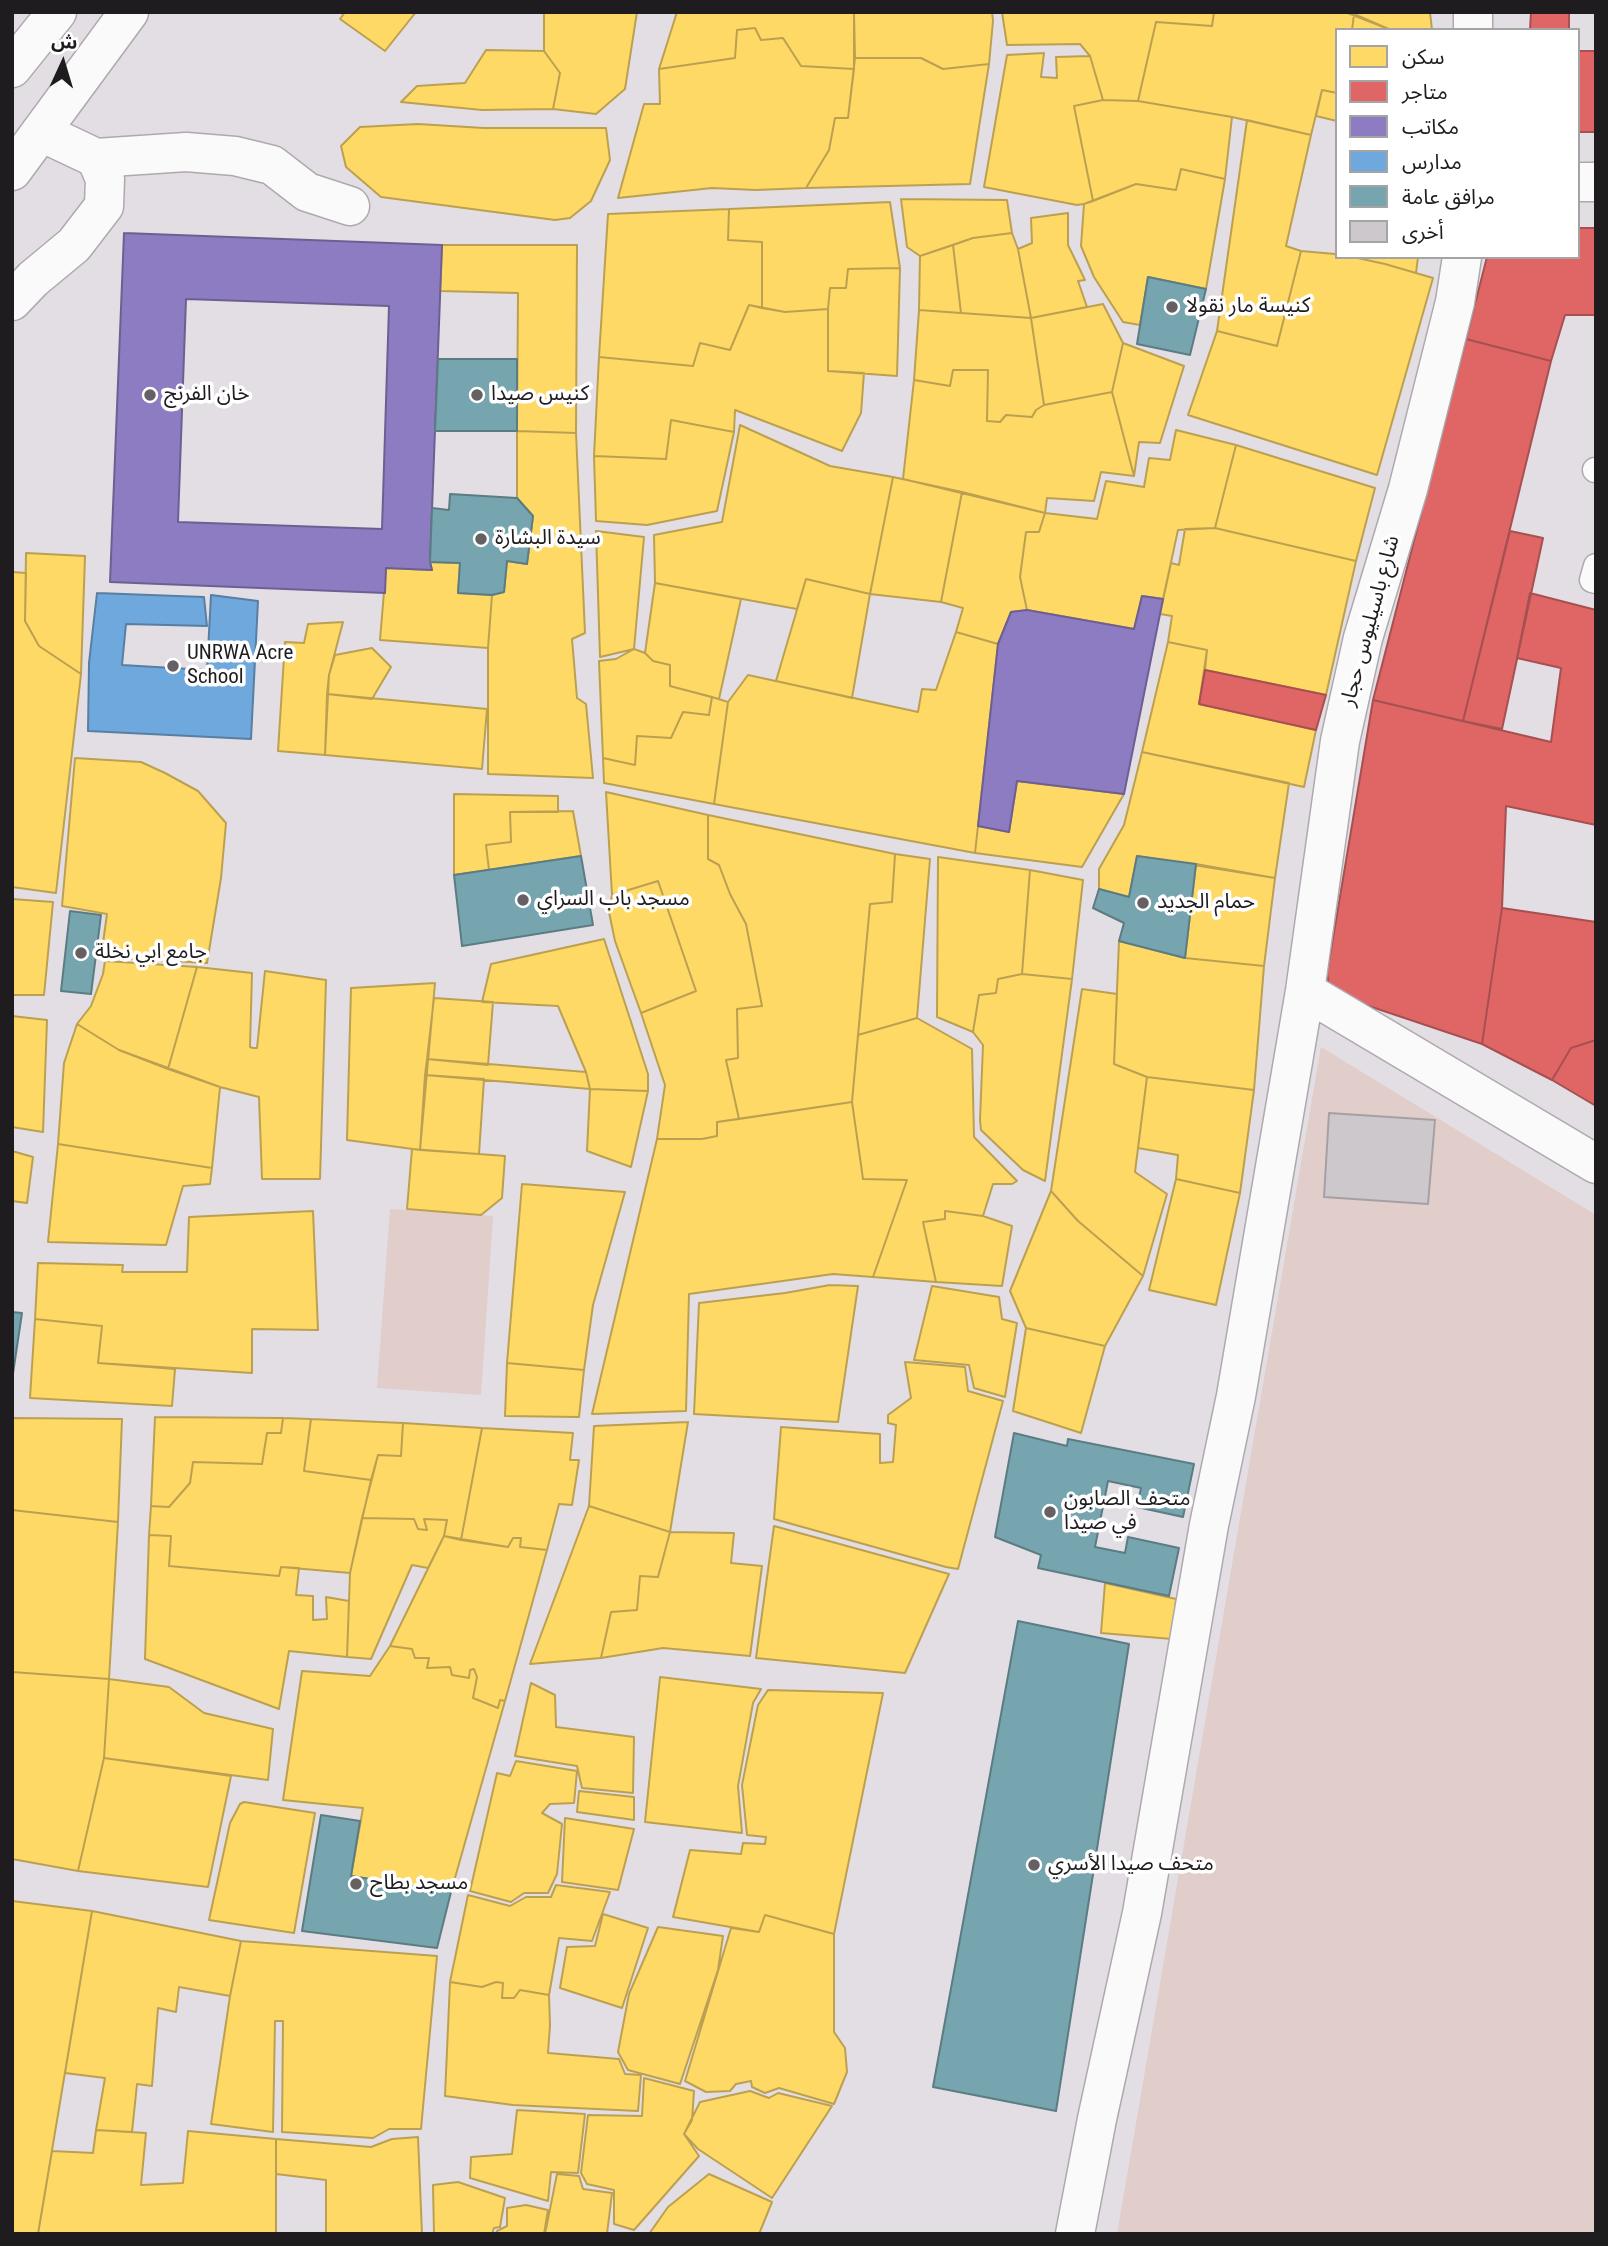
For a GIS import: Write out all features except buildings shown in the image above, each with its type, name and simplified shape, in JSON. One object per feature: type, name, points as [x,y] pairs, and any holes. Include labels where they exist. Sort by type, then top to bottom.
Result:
[{"type":"main road","points":[[12,68],[57,12]]},
{"type":"main road","points":[[12,171],[129,12]]},
{"type":"main road","points":[[41,132],[96,158],[186,152],[235,156],[272,165],[307,191],[350,206]]},
{"type":"main road","points":[[12,300],[74,245],[104,206],[105,179],[96,158]]},
{"type":"main road","name":"شارع باسيليوس حجار","points":[[1075,2234],[1146,1889],[1209,1525],[1243,1356],[1305,990],[1340,741],[1363,638],[1408,489],[1455,302],[1462,259]]},
{"type":"main road","points":[[1305,990],[1596,1164]]},
{"type":"lane","points":[[1596,566],[1592,580],[1596,581]]},
{"type":"shaded area","points":[[1321,1047],[1596,1215],[1596,2234],[1117,2234]]},
{"type":"shaded area","points":[[390,1209],[493,1216],[481,1395],[377,1388]]},
{"type":"place","name":"كنيسة مار نقولا","points":[[1172,307]]},
{"type":"place","name":"خان الفرنج","points":[[150,395]]},
{"type":"place","name":"كنيس صيدا","points":[[477,395]]},
{"type":"place","name":"سيدة البشارة","points":[[481,539]]},
{"type":"place","name":"UNRWA Acre School","points":[[173,666]]},
{"type":"place","name":"مسجد باب السراي","points":[[523,900]]},
{"type":"place","name":"حمام الجديد","points":[[1143,903]]},
{"type":"place","name":"جامع ابي نخلة","points":[[81,953]]},
{"type":"place","name":"متحف الصابون في صيدا","points":[[1050,1512]]},
{"type":"place","name":"متحف صيدا الأسري","points":[[1034,1865]]},
{"type":"place","name":"مسجد بطاح","points":[[356,1884]]}]
